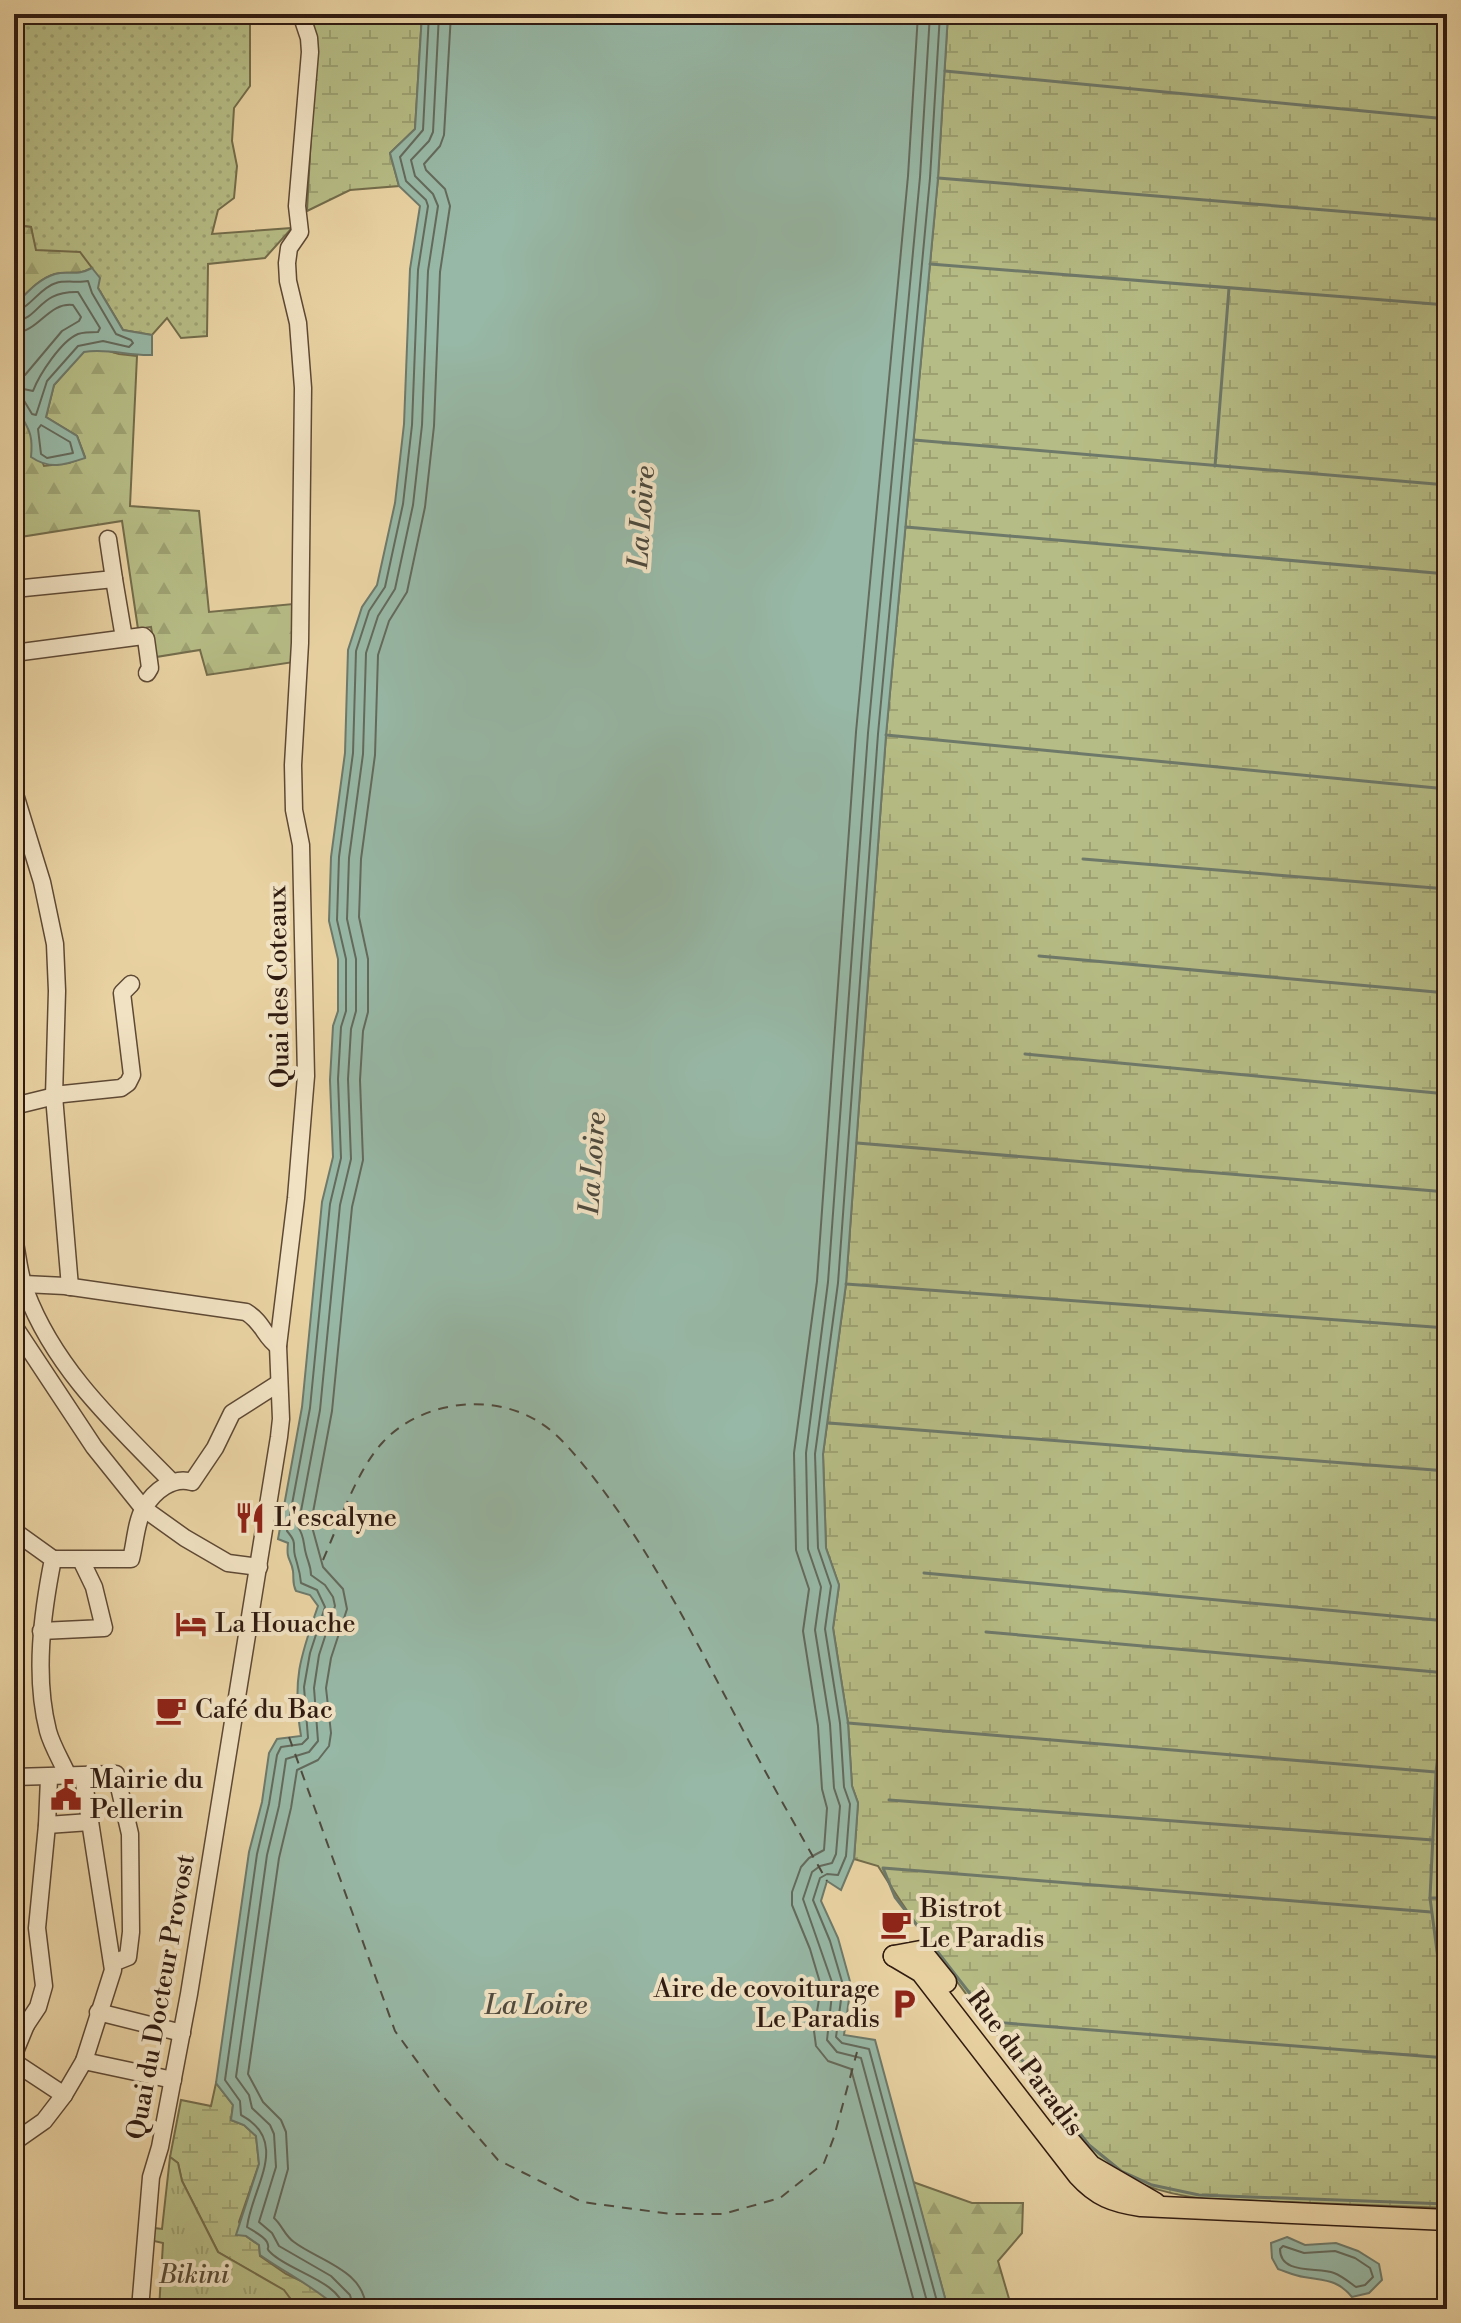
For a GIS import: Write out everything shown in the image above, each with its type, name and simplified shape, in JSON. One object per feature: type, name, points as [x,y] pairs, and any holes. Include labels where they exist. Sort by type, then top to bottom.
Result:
[{"type":"main road","name":"Rue du Paradis","points":[[1157,2204],[1103,2175],[1085,2160],[923,1952],[916,1950],[894,1956],[915,1967],[930,1982],[1088,2187],[1112,2201],[1141,2206],[1157,2204],[1212,2210],[1447,2220]]},
{"type":"street","name":"Quai des Coteaux","points":[[246,1648],[281,1419],[278,1346],[296,1198],[306,1076],[301,845],[294,810],[300,643],[303,388],[298,323],[287,263],[289,248],[300,232],[297,206],[310,52],[301,14]]},
{"type":"street","points":[[108,539],[124,638]]},
{"type":"street","points":[[14,589],[114,579]]},
{"type":"street","points":[[14,653],[143,636],[150,668],[147,673]]},
{"type":"street","points":[[14,791],[42,882],[55,944],[54,1096],[70,1287]]},
{"type":"street","points":[[14,1106],[54,1096],[121,1088],[128,1083],[132,1075],[122,993],[131,984]]},
{"type":"street","points":[[14,1238],[19,1281],[65,1368],[102,1411],[177,1480],[192,1482],[232,1413],[279,1383]]},
{"type":"street","points":[[19,1281],[246,1312],[257,1318],[271,1342],[278,1346]]},
{"type":"street","points":[[14,1326],[94,1447],[143,1508],[204,1551],[228,1563],[259,1567]]},
{"type":"street","points":[[14,1531],[53,1559],[131,1559],[143,1508],[177,1480]]},
{"type":"street","points":[[14,2142],[44,2121],[84,2061],[113,1963],[90,1822],[76,1776],[48,1732],[41,1631],[53,1559]]},
{"type":"street","points":[[41,1631],[104,1628],[94,1587],[81,1560]]},
{"type":"street","name":"Quai du Docteur Provost","points":[[140,2309],[151,2177],[160,2147],[182,2033],[246,1648]]},
{"type":"street","points":[[14,1777],[116,1774],[130,1834],[131,1932],[128,1957],[113,1963]]},
{"type":"street","points":[[14,2054],[20,2021],[38,2007],[44,1986],[37,1928],[49,1778]]},
{"type":"street","points":[[47,1825],[90,1822]]},
{"type":"street","points":[[98,2012],[182,2033]]},
{"type":"street","points":[[84,2061],[173,2080]]},
{"type":"street","points":[[14,2062],[64,2095]]},
{"type":"green space","points":[[14,14],[250,14],[250,86],[234,108],[232,141],[237,166],[234,198],[218,210],[212,234],[292,228],[265,258],[208,264],[207,336],[181,338],[167,318],[152,335],[123,330],[98,288],[35,250],[31,227],[14,225]]},
{"type":"green space","points":[[308,14],[422,14],[415,129],[390,153],[399,186],[350,190],[307,211],[315,58]]},
{"type":"green space","points":[[948,14],[1447,14],[1447,2208],[1206,2199],[1159,2190],[1115,2171],[1089,2152],[1006,2047],[927,1940],[878,1866],[854,1859],[858,1803],[852,1786],[848,1723],[833,1628],[839,1585],[826,1548],[823,1454],[846,1284],[886,735],[938,178]]},
{"type":"green space","points":[[14,225],[31,227],[36,250],[80,252],[92,268],[49,276],[14,306]]},
{"type":"green space","points":[[102,349],[137,356],[130,506],[199,511],[209,612],[293,604],[294,662],[207,675],[200,650],[156,657],[151,627],[138,629],[122,521],[14,538],[14,373],[16,403],[44,466],[69,463],[85,457],[77,436],[46,417],[54,385],[84,351]]},
{"type":"green space","points":[[216,2083],[233,2105],[231,2120],[244,2125],[256,2136],[259,2164],[239,2222],[246,2236],[259,2245],[260,2256],[286,2274],[318,2289],[339,2309],[298,2309],[283,2290],[218,2252],[182,2181],[178,2163],[170,2157],[181,2100],[211,2106]]},
{"type":"green space","name":"Bikini","points":[[170,2157],[178,2163],[182,2181],[218,2252],[284,2290],[298,2309],[159,2309],[163,2243],[154,2241],[154,2228],[162,2229]]},
{"type":"green space","points":[[913,2182],[972,2203],[1023,2203],[1022,2233],[998,2261],[1012,2309],[948,2309]]},
{"type":"water","name":"La Loire","points":[[422,14],[948,14],[938,178],[886,735],[846,1284],[823,1454],[826,1548],[839,1585],[833,1628],[848,1723],[852,1786],[858,1803],[854,1859],[841,1890],[827,1881],[821,1901],[838,1938],[851,1985],[844,2035],[875,2040],[948,2309],[339,2309],[260,2255],[259,2245],[246,2236],[236,2235],[259,2164],[256,2136],[244,2125],[231,2120],[233,2105],[216,2083],[249,1852],[262,1802],[269,1753],[277,1739],[301,1736],[297,1700],[299,1670],[318,1606],[310,1595],[296,1591],[288,1543],[278,1539],[302,1407],[322,1202],[333,1157],[330,1080],[333,1026],[338,1011],[338,959],[329,921],[331,857],[345,753],[348,650],[362,607],[377,585],[395,503],[404,424],[410,269],[420,206],[399,186],[390,153],[415,129]]},
{"type":"water","points":[[92,268],[100,278],[98,288],[123,330],[152,335],[152,355],[84,352],[54,385],[46,417],[77,436],[85,458],[64,464],[44,464],[31,457],[30,433],[14,394],[14,306],[49,276]]},
{"type":"water","points":[[1287,2237],[1305,2245],[1336,2243],[1358,2251],[1379,2264],[1382,2280],[1369,2293],[1352,2297],[1336,2284],[1278,2269],[1272,2258],[1271,2243]]},
{"type":"waterway","points":[[1352,14],[1447,22]]},
{"type":"waterway","points":[[945,71],[1447,119]]},
{"type":"waterway","points":[[938,178],[1447,220]]},
{"type":"waterway","points":[[930,264],[1447,305]]},
{"type":"waterway","points":[[1215,466],[1229,288]]},
{"type":"waterway","points":[[914,440],[1447,485]]},
{"type":"waterway","points":[[906,527],[1447,574]]},
{"type":"waterway","points":[[886,735],[1447,789]]},
{"type":"waterway","points":[[1083,859],[1447,889]]},
{"type":"waterway","points":[[1039,956],[1447,993]]},
{"type":"waterway","points":[[1025,1054],[1447,1094]]},
{"type":"waterway","points":[[857,1143],[1447,1192]]},
{"type":"waterway","points":[[846,1284],[1447,1328]]},
{"type":"waterway","points":[[829,1423],[1447,1471]]},
{"type":"waterway","points":[[924,1573],[1447,1621]]},
{"type":"waterway","points":[[986,1632],[1447,1673]]},
{"type":"waterway","points":[[1447,1677],[1436,1772],[1430,1898],[1447,2027]]},
{"type":"waterway","points":[[848,1723],[1436,1772]]},
{"type":"waterway","points":[[889,1800],[1433,1840]]},
{"type":"waterway","points":[[1431,1912],[883,1868],[895,1897],[992,2022],[1089,2145],[1121,2171],[1152,2185],[1199,2195],[1447,2204]]},
{"type":"waterway","points":[[1430,1898],[1447,1898]]},
{"type":"waterway","points":[[992,2022],[1447,2058]]},
{"type":"ferry route","points":[[323,1560],[364,1468],[383,1442],[399,1428],[437,1410],[479,1404],[500,1407],[539,1422],[560,1439],[590,1473],[651,1561],[827,1881]]},
{"type":"ferry route","points":[[289,1737],[395,2031],[440,2093],[498,2160],[582,2202],[671,2214],[723,2214],[780,2198],[824,2163],[857,2052]]},
{"type":"place","name":"L'escalyne","points":[[250,1518]]},
{"type":"place","name":"La Houache","points":[[191,1624]]},
{"type":"place","name":"Café du Bac","points":[[171,1710]]},
{"type":"place","name":"Mairie du Pellerin","points":[[66,1795]]},
{"type":"place","name":"Bistrot Le Paradis","points":[[896,1924]]},
{"type":"place","name":"Aire de covoiturage Le Paradis","points":[[904,2004]]}]
